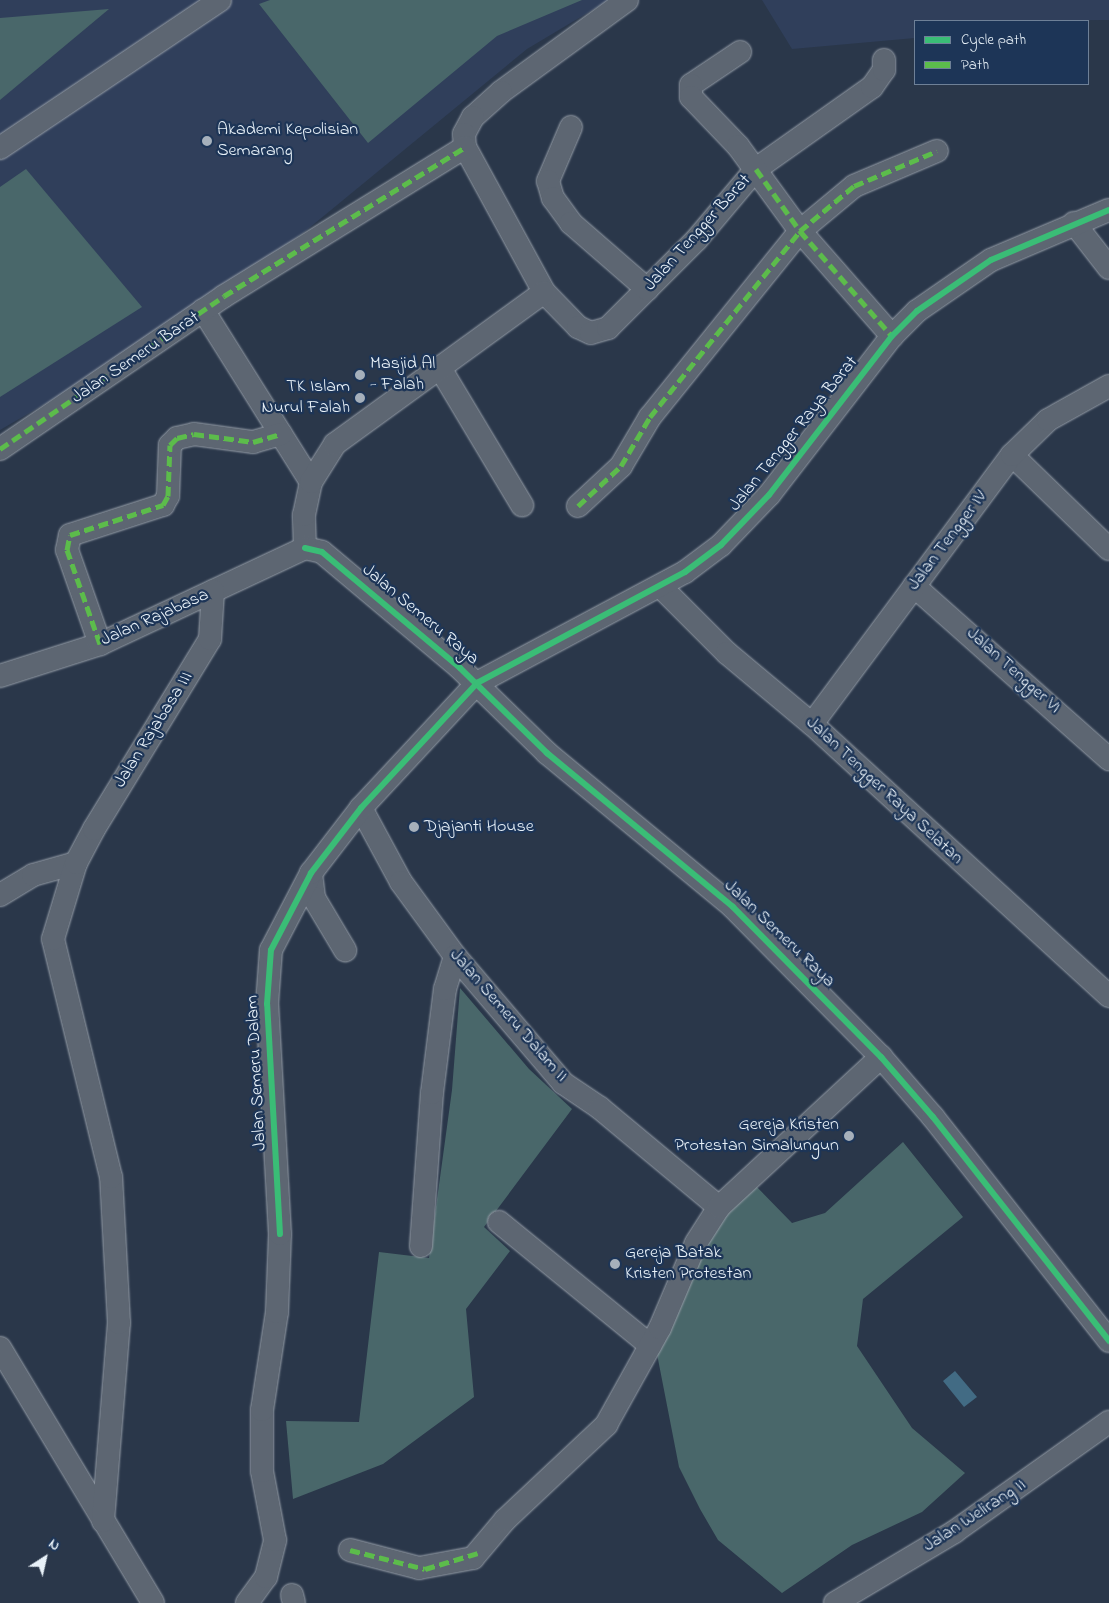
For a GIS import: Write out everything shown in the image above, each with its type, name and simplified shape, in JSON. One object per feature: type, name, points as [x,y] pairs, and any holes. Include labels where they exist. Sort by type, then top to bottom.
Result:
[{"type":"street","points":[[0,148],[220,0]]},
{"type":"street","points":[[203,310],[310,240],[464,147],[464,134],[473,117],[627,0]]},
{"type":"street","points":[[740,52],[689,90],[756,169],[872,87],[884,70],[884,60]]},
{"type":"street","points":[[570,127],[548,181],[553,198],[571,223],[647,289]]},
{"type":"street","name":"Jalan Tengger Barat","points":[[464,147],[544,292],[578,327],[591,333],[608,328],[697,239],[756,169],[800,231],[892,336]]},
{"type":"street","points":[[578,506],[621,466],[650,417],[800,231],[862,182],[938,151]]},
{"type":"street","name":"Jalan Tengger Raya Barat","points":[[477,683],[660,586],[721,545],[769,495],[892,336],[937,295],[991,260],[1074,223],[1109,210]]},
{"type":"street","points":[[1074,223],[1109,268]]},
{"type":"street","points":[[305,548],[304,515],[311,482],[335,444],[544,292]]},
{"type":"street","name":"Jalan Semeru Barat","points":[[0,448],[203,310],[311,482]]},
{"type":"street","points":[[440,368],[522,505]]},
{"type":"street","name":"Jalan Tengger IV","points":[[812,724],[1012,455],[1048,420],[1109,386]]},
{"type":"street","points":[[100,644],[67,550],[70,535],[163,505],[168,496],[170,445],[178,438],[194,434],[253,442],[281,434]]},
{"type":"street","points":[[1012,455],[1109,549]]},
{"type":"street","name":"Jalan Rajabasa","points":[[0,676],[100,644],[305,548]]},
{"type":"street","name":"Jalan Semeru Raya","points":[[305,548],[322,552],[477,683],[547,753],[733,907],[881,1057],[1109,1341]]},
{"type":"street","name":"Jalan Tengger Raya Selatan","points":[[660,586],[727,653],[812,724],[1109,996]]},
{"type":"street","name":"Jalan Tengger VI","points":[[914,586],[1109,759]]},
{"type":"street","name":"Jalan Rajabasa III","points":[[103,1522],[119,1323],[111,1177],[53,939],[76,863],[210,639],[213,591]]},
{"type":"street","name":"Jalan Semeru Dalam","points":[[247,1603],[266,1577],[275,1540],[262,1471],[262,1410],[277,1312],[280,1234],[267,1004],[271,950],[311,873],[361,808],[477,683]]},
{"type":"street","name":"Jalan Semeru Dalam II","points":[[361,808],[401,882],[455,956],[563,1083],[600,1108],[718,1207]]},
{"type":"street","points":[[0,894],[33,875],[76,863]]},
{"type":"street","points":[[311,873],[314,898],[344,950]]},
{"type":"street","points":[[420,1246],[432,1093],[445,989],[455,956]]},
{"type":"street","points":[[350,1550],[425,1568],[478,1553],[505,1520],[606,1425],[650,1345],[696,1242],[718,1207],[881,1057]]},
{"type":"street","points":[[499,1222],[650,1345]]},
{"type":"street","points":[[0,1348],[153,1603]]},
{"type":"street","name":"Jalan Welirang II","points":[[834,1603],[954,1532],[1109,1422]]},
{"type":"shaded area","name":"Akademi Kepolisian Semarang","points":[[0,0],[609,0],[527,49],[303,233],[100,372],[0,430]]},
{"type":"shaded area","points":[[762,0],[1109,0],[1109,20],[914,20],[914,38],[792,49]]},
{"type":"shaded area","points":[[955,1371],[977,1397],[964,1407],[943,1381]]},
{"type":"green space","points":[[270,0],[582,0],[497,36],[368,143],[259,4]]},
{"type":"green space","points":[[109,9],[0,100],[0,18]]},
{"type":"green space","points":[[26,169],[142,307],[0,397],[0,187]]},
{"type":"green space","points":[[460,988],[529,1069],[572,1109],[484,1227],[510,1251],[466,1309],[474,1397],[383,1464],[293,1499],[286,1421],[359,1422],[379,1252],[429,1258],[452,1090]]},
{"type":"green space","points":[[903,1142],[963,1217],[863,1299],[857,1346],[912,1428],[965,1473],[922,1512],[852,1545],[782,1593],[718,1540],[700,1509],[679,1467],[657,1354],[688,1272],[749,1179],[792,1223],[825,1213]]},
{"type":"marked path","points":[[0,449],[224,296],[465,147]]},
{"type":"marked path","points":[[578,506],[621,466],[650,417],[800,231],[854,186],[937,151]]},
{"type":"marked path","points":[[756,169],[800,231],[892,336]]},
{"type":"marked path","points":[[100,644],[67,550],[70,535],[163,505],[168,496],[170,445],[177,438],[194,434],[253,442],[281,434]]},
{"type":"marked path","points":[[350,1550],[425,1569],[478,1553]]},
{"type":"cycle path","points":[[280,1234],[267,1004],[271,950],[311,873],[361,808],[477,683],[685,572],[721,545],[769,495],[892,336],[917,311],[991,260],[1109,210]]},
{"type":"cycle path","points":[[305,548],[322,552],[460,668],[547,753],[733,907],[881,1057],[933,1117],[1109,1341]]},
{"type":"place","name":"Akademi Kepolisian Semarang","points":[[207,141]]},
{"type":"place","name":"Masjid Al - Falah","points":[[360,375]]},
{"type":"place","name":"TK Islam Nurul Falah","points":[[360,398]]},
{"type":"place","name":"Djajanti House","points":[[414,827]]},
{"type":"place","name":"Gereja Kristen Protestan Simalungun","points":[[849,1136]]},
{"type":"place","name":"Gereja Batak Kristen Protestan","points":[[615,1264]]}]
